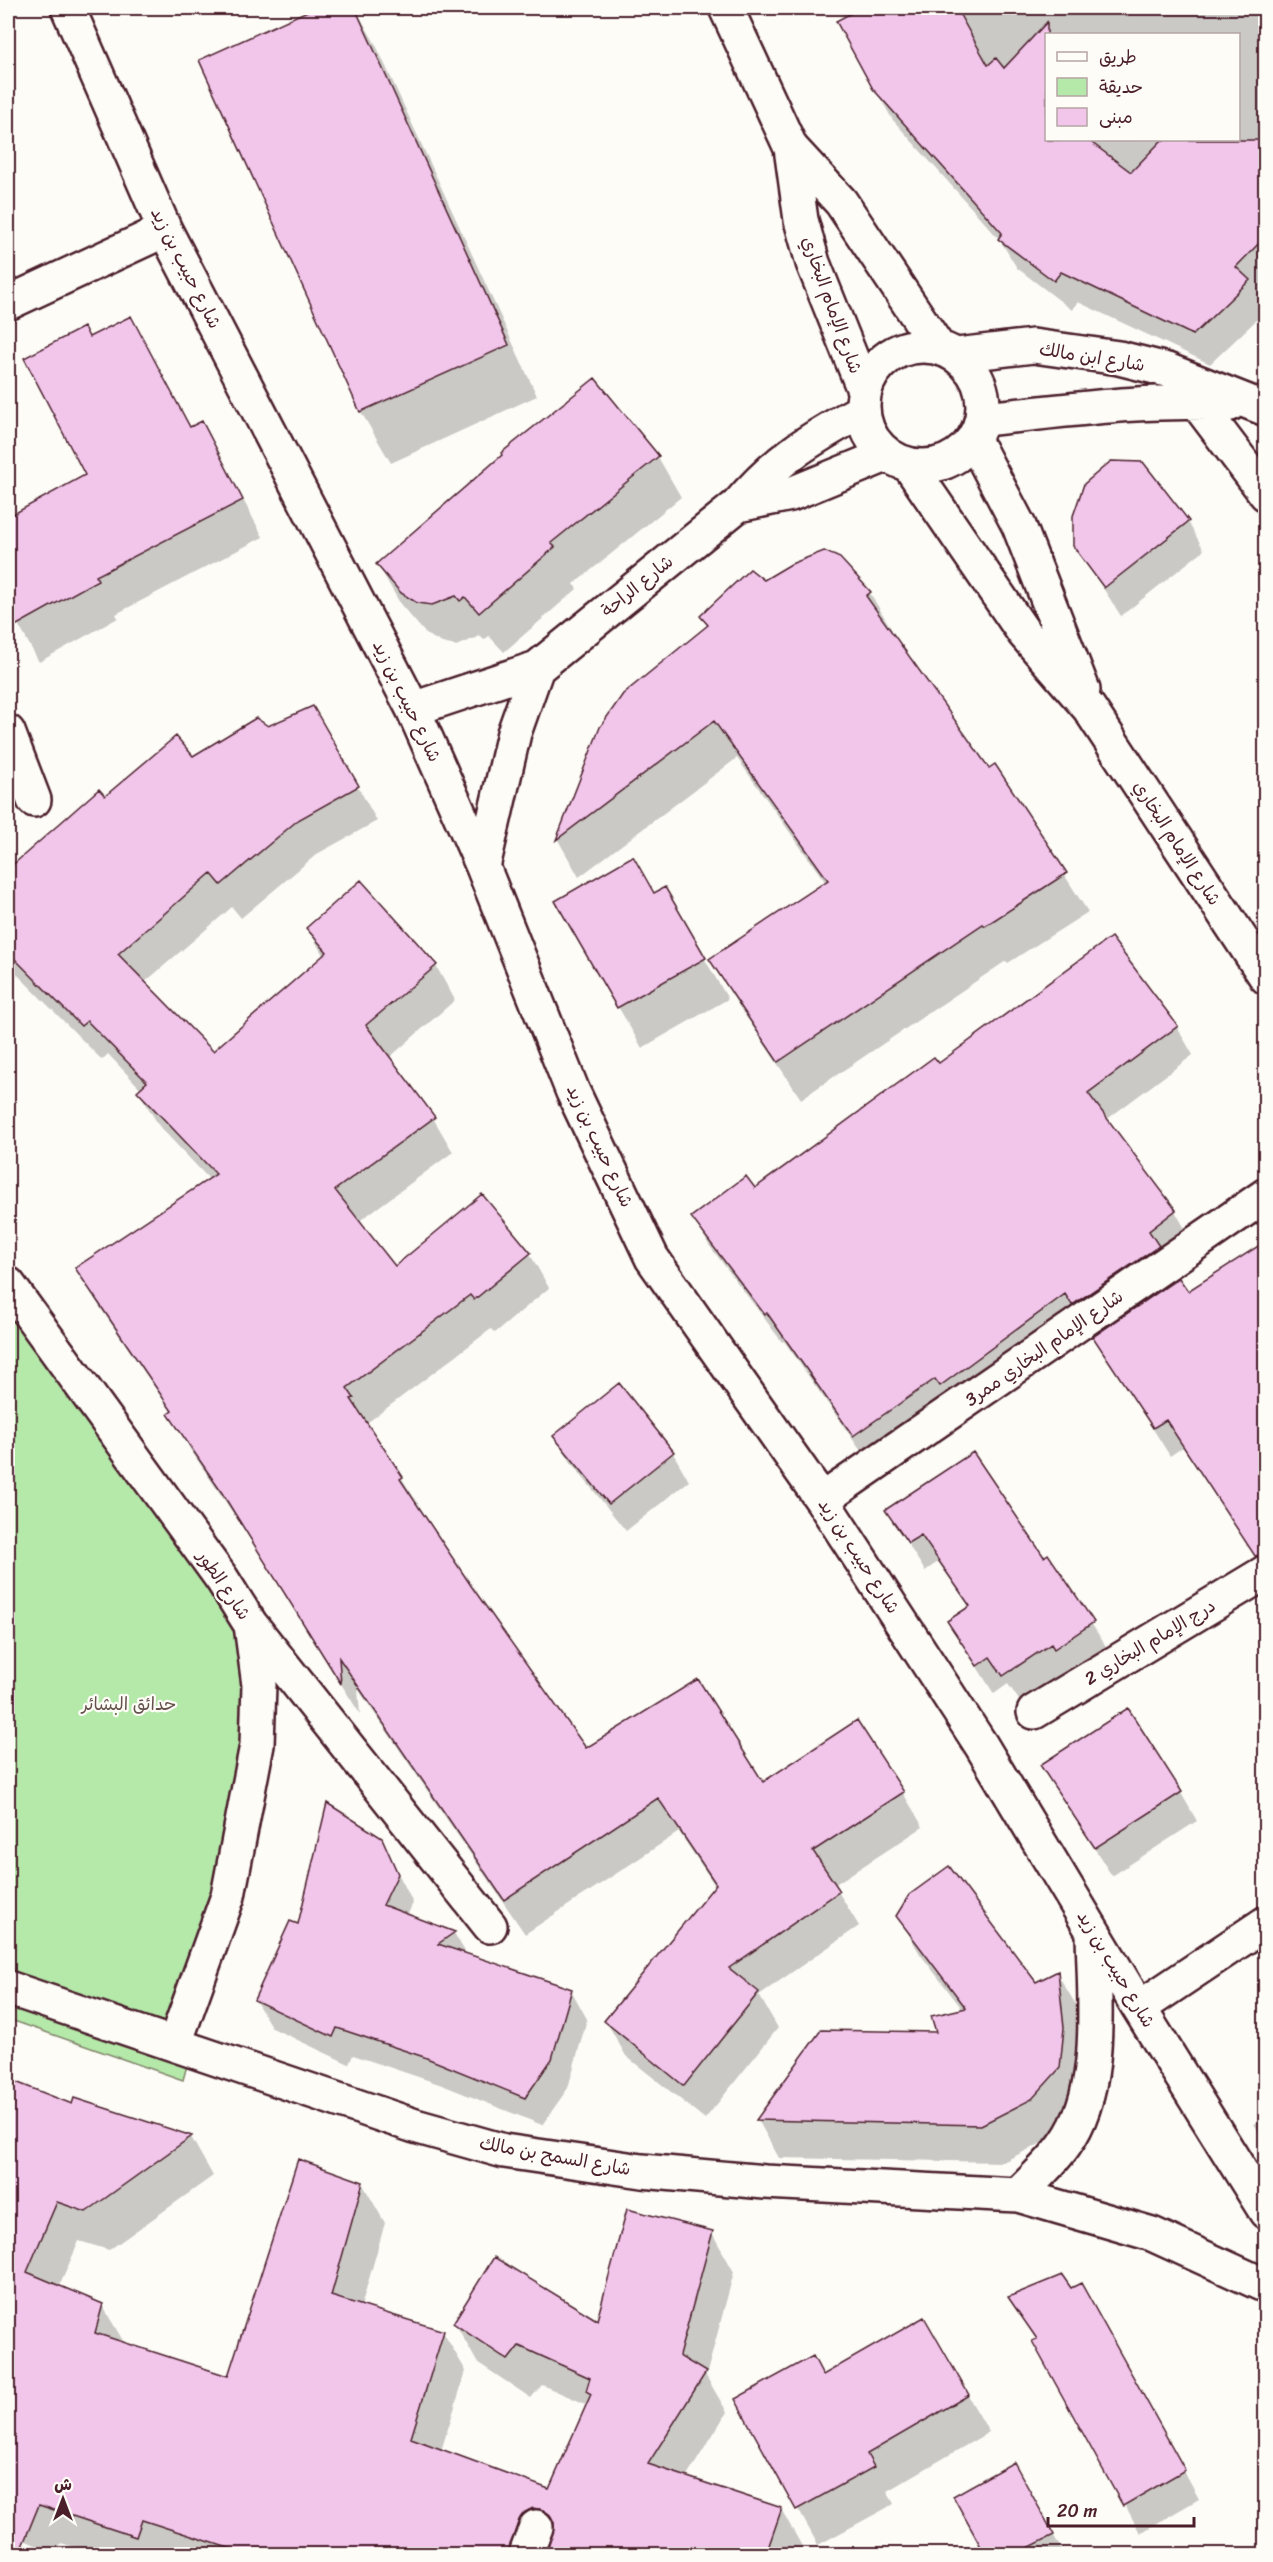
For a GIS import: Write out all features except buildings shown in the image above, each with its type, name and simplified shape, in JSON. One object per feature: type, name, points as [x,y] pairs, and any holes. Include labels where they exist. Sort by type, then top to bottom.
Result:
[{"type":"street","name":"شارع حبيب بن زيد","points":[[68,8],[165,230],[414,709],[483,867],[573,1092],[652,1258],[822,1500],[981,1744],[1139,2008],[1266,2212]]},
{"type":"street","name":"شارع الإمام البخاري","points":[[726,8],[792,148],[841,201],[947,351]]},
{"type":"street","name":"شارع الإمام البخاري","points":[[792,148],[801,220],[813,263],[862,400]]},
{"type":"street","points":[[8,303],[165,230]]},
{"type":"street","points":[[914,345],[947,351],[970,367],[980,383],[984,400],[978,429],[957,457],[933,466],[898,460],[869,436],[862,400],[874,369],[892,354],[914,345]]},
{"type":"street","name":"شارع ابن مالك","points":[[947,351],[1033,346],[1119,358],[1167,370],[1261,408]]},
{"type":"street","points":[[1167,370],[1199,402],[1266,494]]},
{"type":"street","name":"شارع الراحة","points":[[414,709],[537,668],[738,505],[761,477],[862,400]]},
{"type":"street","name":"شارع ابن مالك","points":[[978,429],[1089,408],[1199,402],[1261,408]]},
{"type":"street","name":"شارع الإمام البخاري","points":[[978,429],[1060,626],[1089,708]]},
{"type":"street","name":"شارع الإمام البخاري","points":[[898,460],[1024,633],[1089,708],[1266,977]]},
{"type":"street","name":"شارع الراحة","points":[[738,505],[791,494],[898,460]]},
{"type":"street","points":[[483,867],[514,733],[537,668]]},
{"type":"street","points":[[8,732],[34,800]]},
{"type":"street","name":"شارع الإمام البخاري ممر3","points":[[822,1500],[1266,1195]]},
{"type":"street","name":"شارع الطور","points":[[8,1284],[222,1579],[251,1625],[259,1685],[257,1745],[228,1896],[175,2043]]},
{"type":"street","name":"درج الإمام البخاري 2","points":[[1034,1712],[1266,1572]]},
{"type":"street","points":[[251,1625],[490,1926]]},
{"type":"street","points":[[1139,2008],[1266,1923]]},
{"type":"street","points":[[1018,2195],[1066,2144],[1090,2090],[1095,2042],[1093,1932]]},
{"type":"street","name":"شارع السمح بن مالك","points":[[8,1988],[415,2126],[504,2151],[642,2171],[765,2182],[1018,2195],[1152,2234],[1266,2286]]},
{"type":"green space","name":"حدائق البشائر","points":[[8,1290],[252,1638],[247,1843],[183,2080],[8,2019]]}]
